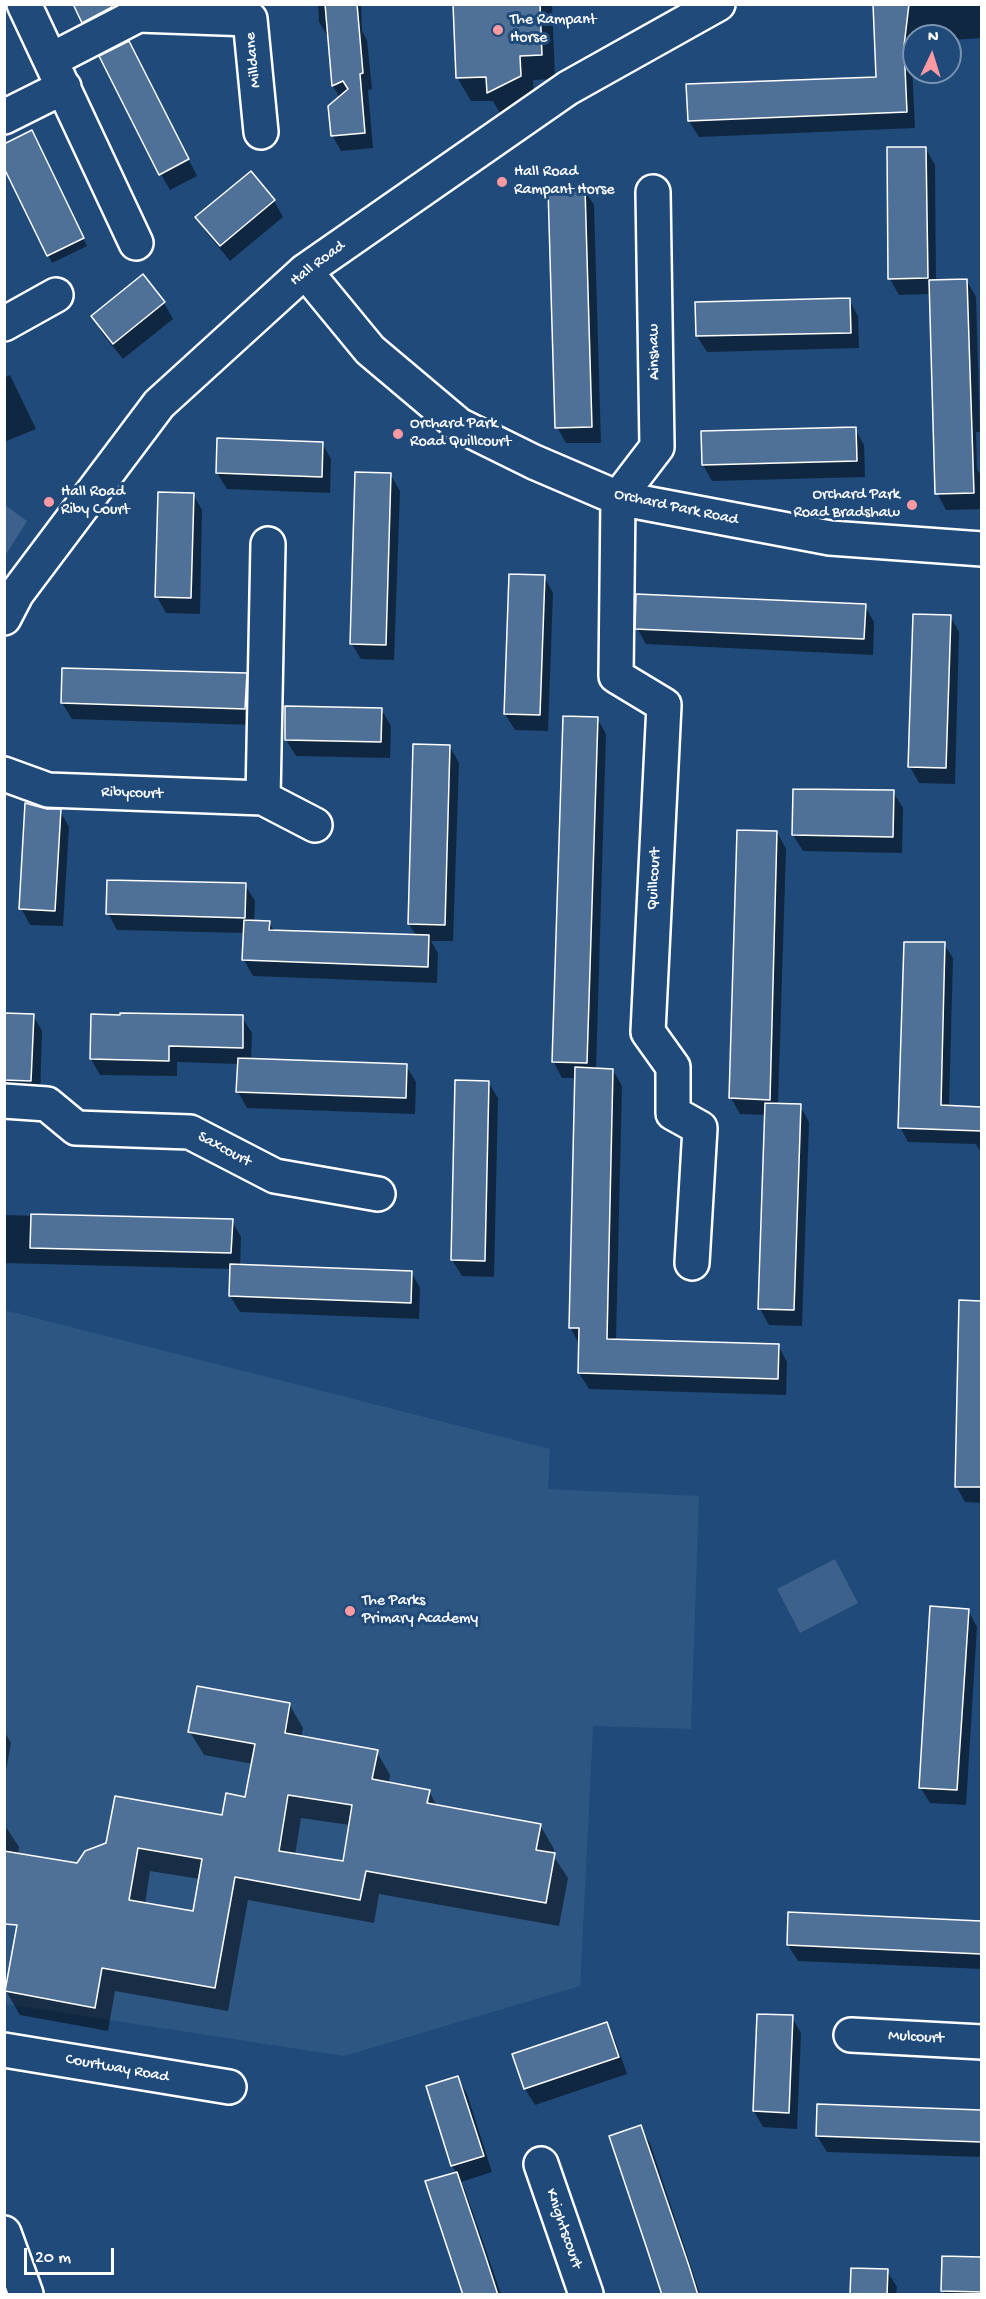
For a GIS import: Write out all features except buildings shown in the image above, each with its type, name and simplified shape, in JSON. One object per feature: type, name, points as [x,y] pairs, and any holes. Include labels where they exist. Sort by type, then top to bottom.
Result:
[{"type":"street","points":[[24,4],[136,243]]},
{"type":"street","name":"Hall Road","points":[[4,618],[16,593],[159,404],[305,271],[568,88],[698,9]]},
{"type":"street","name":"Milldane","points":[[4,117],[57,74],[138,15],[250,19],[261,132]]},
{"type":"street","name":"Ainshaw","points":[[618,498],[657,447],[653,192]]},
{"type":"street","name":"Orchard Park Road","points":[[305,271],[370,350],[459,426],[534,462],[618,498],[830,538],[981,549]]},
{"type":"street","points":[[4,324],[56,295]]},
{"type":"street","name":"Quillcourt","points":[[618,498],[616,676],[664,705],[648,1032],[673,1067],[673,1113],[700,1128],[692,1263]]},
{"type":"street","points":[[263,798],[268,543]]},
{"type":"street","name":"Ribycourt","points":[[4,774],[48,790],[263,798],[315,825]]},
{"type":"street","name":"Saxcourt","points":[[4,1101],[47,1104],[76,1128],[190,1132],[275,1176],[378,1194]]},
{"type":"street","name":"Mulcourt","points":[[851,2035],[981,2042]]},
{"type":"street","name":"Courtway Road","points":[[4,2050],[229,2087]]},
{"type":"street","name":"Knightscourt","points":[[541,2164],[586,2295]]},
{"type":"street","points":[[4,2233],[26,2295]]},
{"type":"shaded area","points":[[5,505],[27,521],[5,556]]},
{"type":"shaded area","name":"The Parks Primary Academy","points":[[4,1310],[550,1449],[548,1489],[699,1496],[691,1729],[593,1726],[580,1986],[344,2056],[5,2004]]},
{"type":"shaded area","points":[[835,1559],[858,1603],[800,1633],[777,1589]]},
{"type":"place","name":"The Rampant Horse","points":[[498,30]]},
{"type":"place","name":"Hall Road Rampant Horse","points":[[502,182]]},
{"type":"place","name":"Orchard Park Road Quillcourt","points":[[398,434]]},
{"type":"place","name":"Hall Road Riby Court","points":[[49,502]]},
{"type":"place","name":"Orchard Park Road Bradshaw","points":[[912,505]]},
{"type":"place","name":"The Parks Primary Academy","points":[[350,1611]]}]
